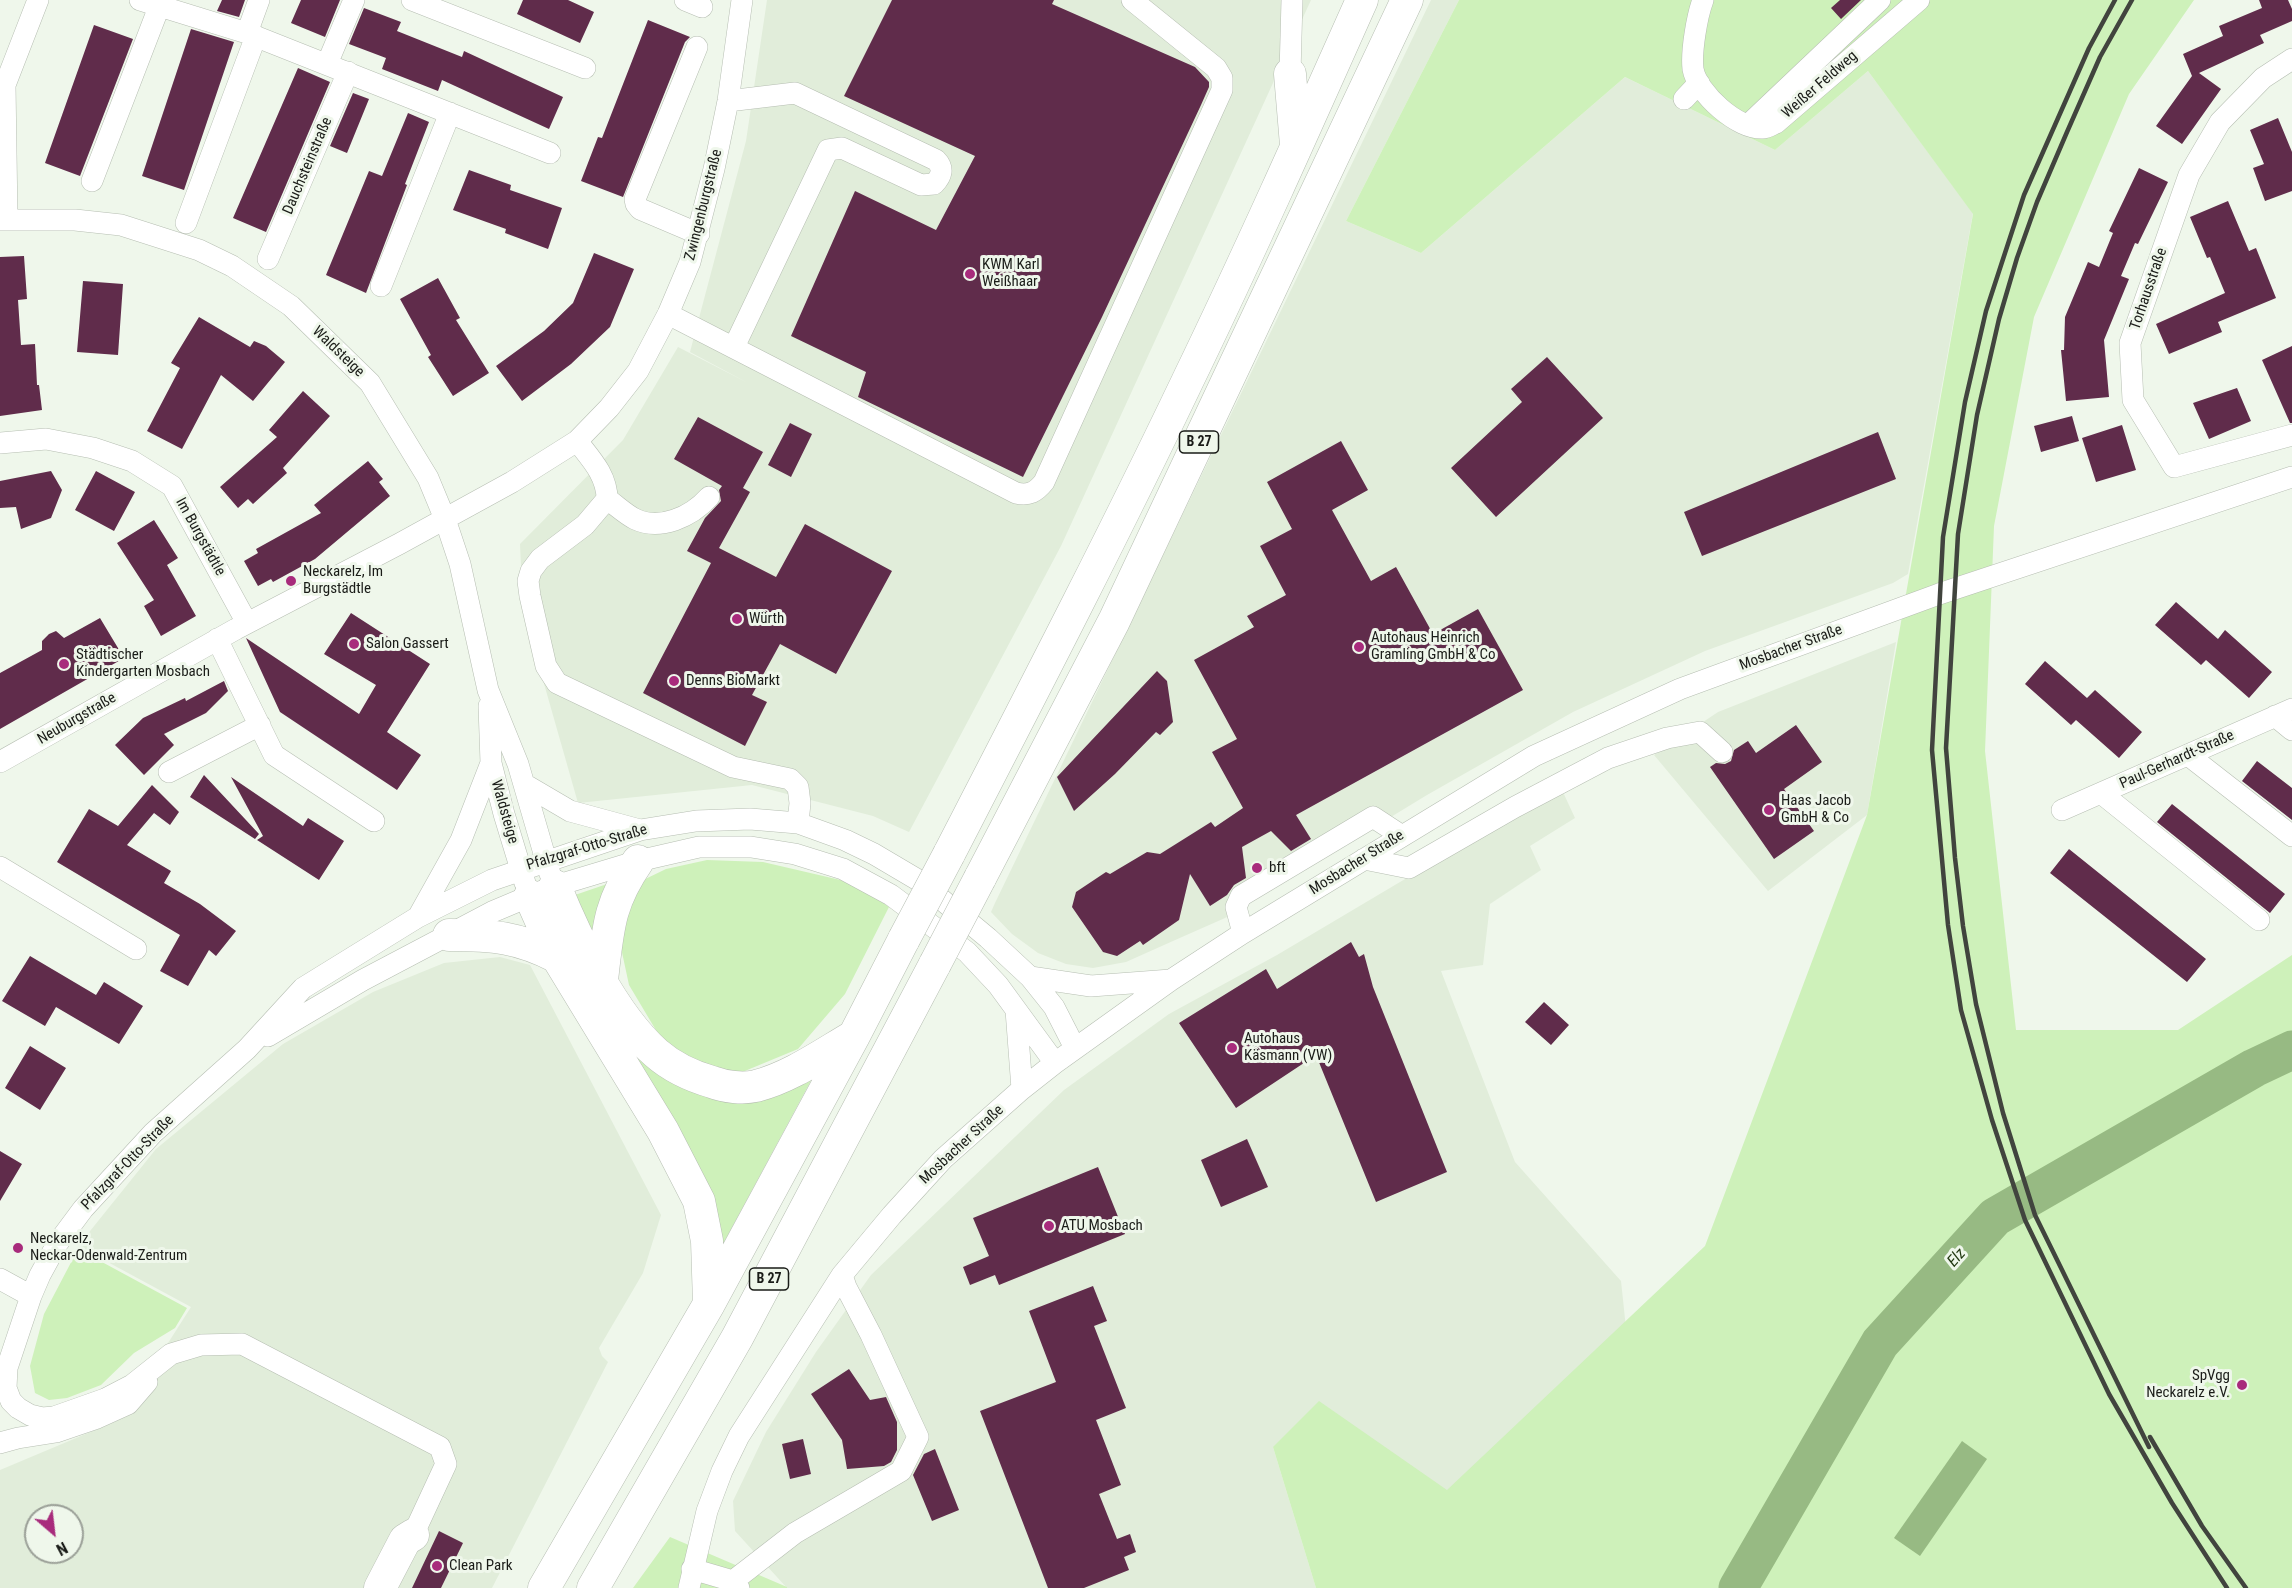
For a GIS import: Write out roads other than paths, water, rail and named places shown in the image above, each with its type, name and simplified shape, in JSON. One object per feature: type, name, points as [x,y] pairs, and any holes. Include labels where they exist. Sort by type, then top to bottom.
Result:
[{"type":"highway","name":"B 27","points":[[544,1588],[709,1304],[854,1036],[949,854],[1188,381],[1296,149],[1362,0]]},
{"type":"highway","name":"B 27","points":[[593,1588],[737,1338],[1114,621],[1407,0]]},
{"type":"highway","points":[[1290,74],[1296,149]]},
{"type":"highway","points":[[602,980],[609,921],[614,903],[638,861]]},
{"type":"highway","points":[[538,878],[557,957],[663,1131],[699,1201],[707,1241],[709,1304]]},
{"type":"highway","points":[[538,878],[569,920],[626,1019],[656,1053],[689,1075],[724,1086],[755,1087],[786,1076],[854,1036]]},
{"type":"highway","points":[[449,935],[493,935],[515,939],[557,957]]},
{"type":"highway","points":[[380,1588],[405,1540],[413,1535]]},
{"type":"highway","points":[[394,1588],[413,1535]]},
{"type":"street","points":[[4,219],[3,84],[38,0]]},
{"type":"street","points":[[140,0],[251,34],[550,153]]},
{"type":"street","points":[[186,224],[251,34],[259,0]]},
{"type":"street","points":[[327,64],[354,0]]},
{"type":"street","points":[[411,0],[585,68]]},
{"type":"street","name":"Zwingenburgstraße","points":[[446,519],[512,482],[577,441],[609,408],[638,371],[668,314],[699,234],[728,100],[742,0]]},
{"type":"street","points":[[668,314],[1016,493],[1031,493],[1038,489],[1044,482],[1222,90],[1222,78],[1216,68],[1132,0]]},
{"type":"street","points":[[1290,74],[1292,0]]},
{"type":"street","points":[[1703,0],[1693,69],[1702,90],[1727,115],[1748,125],[1880,0]]},
{"type":"street","name":"Weißer Feldweg","points":[[1748,125],[1763,128],[1776,123],[1920,0]]},
{"type":"street","points":[[92,181],[159,7]]},
{"type":"street","points":[[697,47],[635,199],[640,209],[699,234]]},
{"type":"street","name":"Torhausstraße","points":[[2292,59],[2263,78],[2220,122],[2189,175],[2130,343],[2133,400],[2174,467],[2292,435]]},
{"type":"street","name":"Dauchsteinstraße","points":[[268,259],[348,72]]},
{"type":"street","points":[[1684,99],[1699,83]]},
{"type":"street","points":[[728,100],[795,93],[936,160],[942,171],[934,184],[921,185],[842,148],[828,150],[734,347]]},
{"type":"street","points":[[381,286],[450,113]]},
{"type":"street","name":"Waldsteige","points":[[4,219],[75,220],[121,225],[199,250],[232,266],[283,301],[308,322],[370,383],[428,478],[446,519],[460,564],[488,690],[524,784],[538,878]]},
{"type":"street","name":"Im Burgstädtle","points":[[0,443],[46,439],[93,448],[132,461],[172,486],[247,623]]},
{"type":"street","points":[[577,441],[602,477],[607,499],[632,518],[652,524],[669,522],[698,508],[709,497]]},
{"type":"street","name":"Mosbacher Straße","points":[[691,1579],[707,1511],[722,1471],[739,1436],[842,1275],[943,1159],[1055,1063],[1171,980],[1243,933],[1534,756],[1680,689],[1939,594],[2292,477]]},
{"type":"street","points":[[607,499],[585,525],[537,562],[529,575],[530,596],[550,675],[557,682],[733,766],[790,779],[798,787],[800,803],[798,823]]},
{"type":"street","name":"Neuburgstraße","points":[[0,762],[217,639],[446,519]]},
{"type":"street","points":[[217,639],[274,755],[374,821]]},
{"type":"street","name":"Waldsteige","points":[[488,690],[491,763],[538,878]]},
{"type":"street","points":[[2284,713],[2292,730]]},
{"type":"street","name":"Paul-Gerhardt-Straße","points":[[2062,810],[2284,713]]},
{"type":"street","points":[[169,772],[260,725]]},
{"type":"street","points":[[1364,859],[1408,868],[1515,807],[1608,758],[1667,738],[1700,732],[1722,752]]},
{"type":"street","points":[[2188,755],[2292,836]]},
{"type":"street","points":[[418,916],[461,840],[491,763]]},
{"type":"street","points":[[524,784],[570,811],[640,830]]},
{"type":"street","points":[[2101,793],[2259,920]]},
{"type":"street","points":[[1243,933],[1236,907],[1241,896],[1373,817],[1402,836]]},
{"type":"street","name":"Pfalzgraf-Otto-Straße","points":[[247,1049],[363,980],[492,912],[538,878],[640,830],[696,821],[750,819],[798,823],[845,840],[918,880],[988,938],[1030,977],[1054,1007],[1075,1048]]},
{"type":"street","name":"Pfalzgraf-Otto-Straße","points":[[4,1375],[31,1296],[57,1244],[83,1209],[153,1133],[247,1049],[303,988],[418,916],[492,880],[538,878],[638,861],[699,847],[751,847],[795,854],[843,869],[891,895],[967,952],[998,985],[1055,1063]]},
{"type":"street","points":[[0,867],[136,949]]},
{"type":"street","points":[[1030,977],[1091,986],[1171,980]]},
{"type":"street","points":[[1016,1009],[1022,1089]]},
{"type":"street","points":[[691,1579],[736,1584],[795,1533],[901,1471],[918,1437],[842,1275]]},
{"type":"street","points":[[0,1279],[31,1296]]},
{"type":"street","name":"Pfalzgraf-Otto-Straße","points":[[0,1341],[31,1296]]},
{"type":"street","points":[[4,1375],[11,1401],[18,1408],[30,1415],[42,1418],[54,1417],[105,1399],[132,1385],[171,1354],[201,1345],[242,1344],[440,1447],[446,1464],[413,1535]]},
{"type":"street","points":[[6,1436],[56,1432],[97,1418],[128,1404],[171,1354]]},
{"type":"waterway","name":"Elz","points":[[1738,1588],[1880,1343],[1995,1217],[2254,1068],[2292,1050]]},
{"type":"railway","points":[[2115,0],[2089,48],[2024,195],[1986,311],[1965,402],[1943,537],[1932,750],[1948,925],[1961,1010],[1992,1120],[2025,1220],[2109,1394],[2172,1503],[2227,1588]]},
{"type":"railway","points":[[2132,0],[2100,57],[2037,202],[1999,319],[1977,415],[1958,534],[1946,748],[1963,926],[1976,1004],[2003,1113],[2035,1215],[2149,1447]]},
{"type":"railway","points":[[2150,1437],[2202,1526],[2246,1588]]},
{"type":"place","name":"KWM Karl Weißhaar","points":[[970,274]]},
{"type":"place","name":"Neckarelz, Im Burgstädtle","points":[[291,581]]},
{"type":"place","name":"Würth","points":[[737,619]]},
{"type":"place","name":"Salon Gassert","points":[[354,644]]},
{"type":"place","name":"Autohaus Heinrich Gramling GmbH & Co","points":[[1359,647]]},
{"type":"place","name":"Städtischer Kindergarten Mosbach","points":[[64,664]]},
{"type":"place","name":"Denns BioMarkt","points":[[674,681]]},
{"type":"place","name":"Haas Jacob GmbH & Co","points":[[1769,810]]},
{"type":"place","name":"bft","points":[[1257,868]]},
{"type":"place","name":"Autohaus Käsmann (VW)","points":[[1232,1048]]},
{"type":"place","name":"ATU Mosbach","points":[[1049,1226]]},
{"type":"place","name":"Neckarelz, Neckar-Odenwald-Zentrum","points":[[18,1248]]},
{"type":"place","name":"SpVgg Neckarelz e.V.","points":[[2242,1385]]},
{"type":"place","name":"Clean Park","points":[[437,1566]]}]
